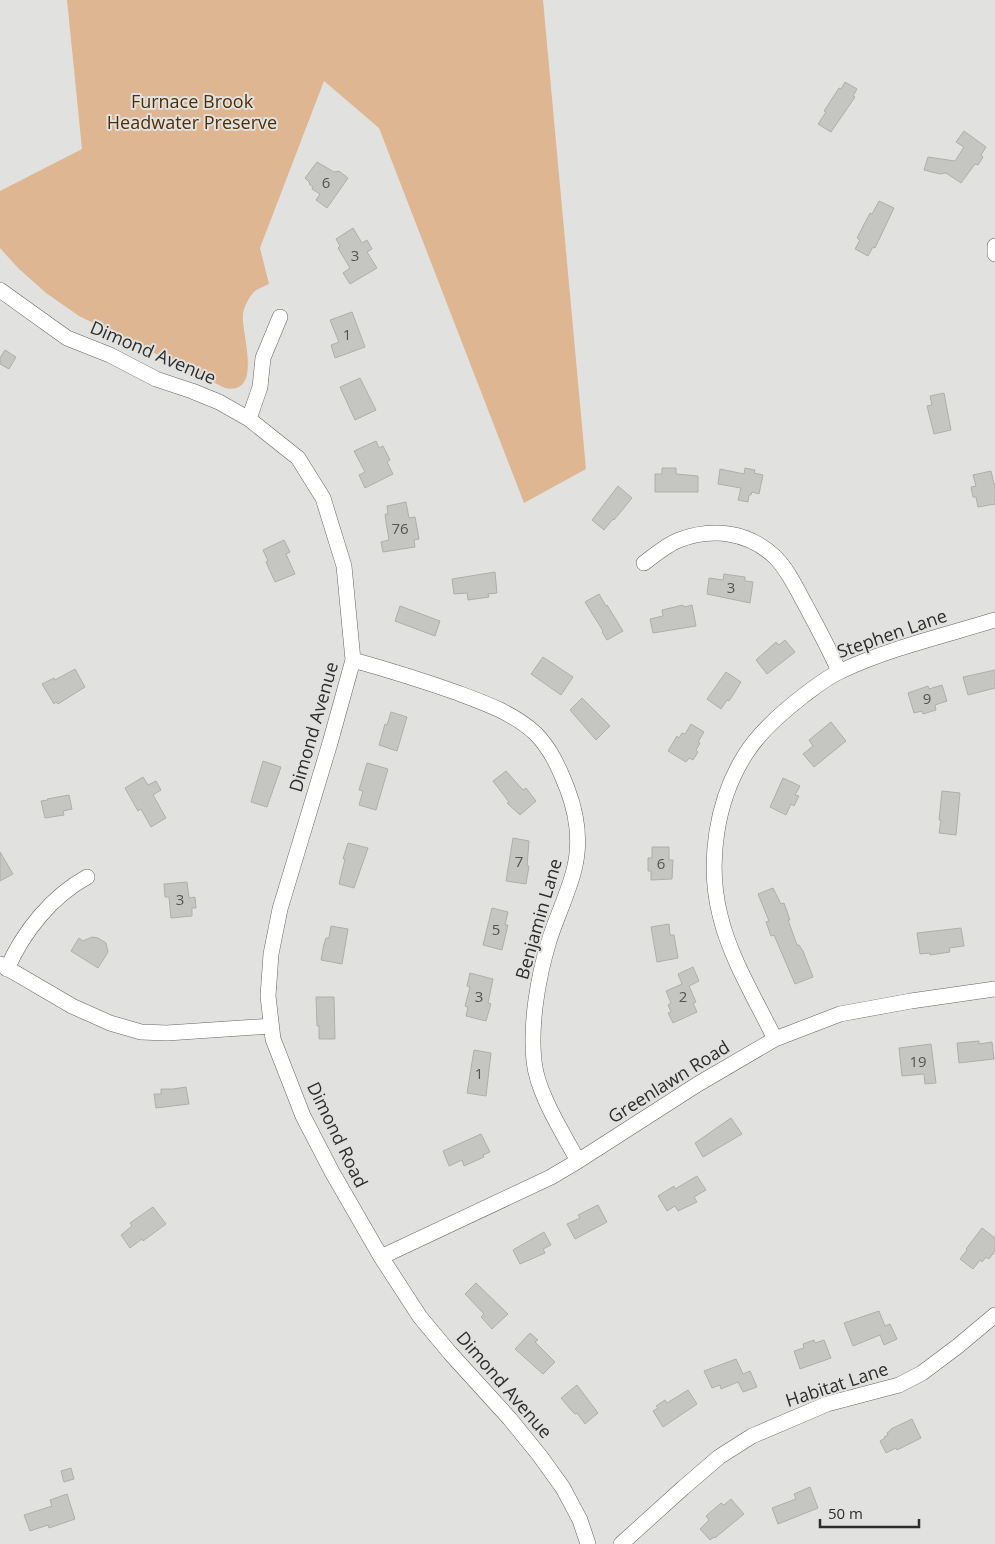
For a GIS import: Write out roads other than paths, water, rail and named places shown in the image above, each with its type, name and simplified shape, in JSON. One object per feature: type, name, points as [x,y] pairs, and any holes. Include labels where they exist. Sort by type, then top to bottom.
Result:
[{"type":"street","points":[[995,246],[995,254]]},
{"type":"street","name":"Dimond Avenue","points":[[0,290],[68,338],[110,355],[156,379],[219,402],[248,419],[298,458],[323,498],[344,566],[353,660],[280,910],[270,954],[268,996],[271,1026]]},
{"type":"street","points":[[248,419],[260,387],[263,358],[280,317]]},
{"type":"street","points":[[644,563],[673,543],[701,534],[720,532],[738,535],[758,544],[776,558],[791,579],[839,671]]},
{"type":"street","name":"Stephen Lane","points":[[775,1039],[728,942],[714,890],[714,857],[717,832],[733,778],[745,754],[763,732],[788,708],[839,671],[889,652],[995,620]]},
{"type":"street","name":"Benjamin Lane","points":[[353,660],[413,678],[493,706],[516,718],[535,733],[548,749],[558,766],[572,802],[578,848],[574,871],[548,943],[540,976],[534,1013],[534,1061],[538,1078],[556,1122],[578,1161]]},
{"type":"street","points":[[87,877],[74,884],[55,901],[30,928],[4,966],[72,1006],[110,1023],[141,1032],[167,1033],[271,1026]]},
{"type":"street","name":"Greenlawn Road","points":[[381,1257],[551,1177],[698,1084],[775,1039],[840,1014],[911,1001],[995,989]]},
{"type":"street","name":"Dimond Road","points":[[271,1026],[273,1039],[303,1116],[332,1172],[381,1257]]},
{"type":"street","name":"Dimond Avenue","points":[[381,1257],[420,1317],[540,1456],[563,1488],[580,1520],[588,1544]]},
{"type":"street","name":"Habitat Lane","points":[[621,1544],[705,1470],[752,1436],[827,1404],[899,1385],[929,1368],[995,1315]]},
{"type":"park label","name":"Furnace Brook Headwater Preserve","points":[[192,112]]}]
